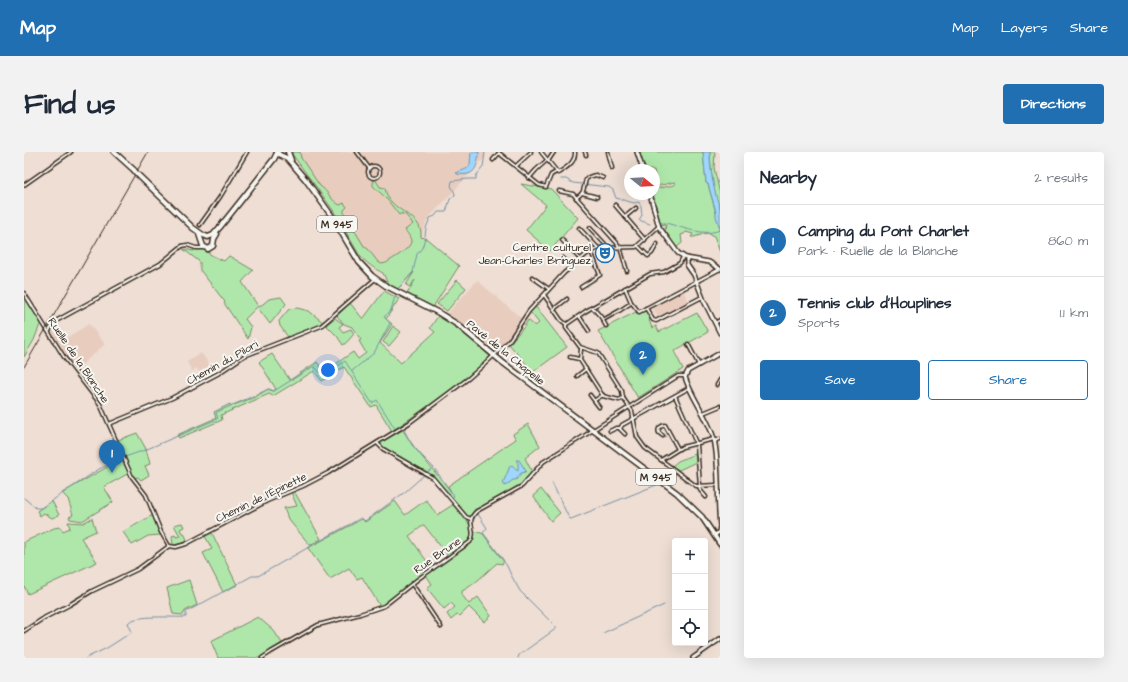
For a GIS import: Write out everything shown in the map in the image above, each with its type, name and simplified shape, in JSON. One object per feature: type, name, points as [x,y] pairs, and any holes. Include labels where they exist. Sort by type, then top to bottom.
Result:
[{"type":"main road","points":[[114,152],[194,228],[203,235],[212,238],[214,241]]},
{"type":"main road","points":[[203,242],[204,239],[213,235],[220,227],[275,157],[277,152]]},
{"type":"main road","name":"Pavé de la Chapelle","points":[[277,152],[295,166]]},
{"type":"main road","name":"Pavé de la Chapelle","points":[[282,156],[288,152],[295,166],[331,215],[360,262],[375,278],[386,286],[450,320],[494,356],[682,497],[698,513],[720,544]]},
{"type":"main road","points":[[194,228],[200,236],[204,246],[207,248],[212,247],[217,234],[276,160],[282,156]]},
{"type":"street","points":[[24,185],[71,152]]},
{"type":"street","points":[[200,224],[220,197],[247,152]]},
{"type":"street","points":[[357,152],[369,168],[368,174],[375,178],[379,175],[380,171],[377,166],[369,168]]},
{"type":"street","points":[[493,160],[500,152],[538,185],[546,187],[551,175],[573,161],[575,152]]},
{"type":"street","points":[[516,166],[532,152]]},
{"type":"street","points":[[541,152],[557,172]]},
{"type":"street","points":[[529,178],[536,170],[548,161],[554,152]]},
{"type":"street","points":[[608,152],[612,168]]},
{"type":"street","points":[[637,152],[641,164]]},
{"type":"street","points":[[576,198],[582,193],[586,179],[597,175],[603,178]]},
{"type":"street","points":[[559,190],[571,193],[617,243],[627,271]]},
{"type":"street","points":[[582,193],[597,197]]},
{"type":"street","points":[[652,200],[659,226],[683,257],[693,273],[720,333]]},
{"type":"street","points":[[615,205],[645,240]]},
{"type":"street","points":[[625,217],[636,208]]},
{"type":"street","points":[[579,228],[598,248],[605,248],[638,246],[659,226]]},
{"type":"street","points":[[590,228],[605,244],[605,248]]},
{"type":"street","points":[[562,240],[580,259]]},
{"type":"street","points":[[192,247],[199,246],[203,242]]},
{"type":"street","points":[[638,246],[648,256],[652,253],[657,244]]},
{"type":"street","points":[[49,331],[54,322],[160,264],[182,246],[187,245],[192,247],[207,248]]},
{"type":"street","name":"Chemin de l'Épinette","points":[[24,631],[45,617],[66,607],[92,591],[138,569],[169,546],[176,547],[184,545],[267,501],[307,484],[399,430],[474,374],[494,356],[507,342],[526,314],[544,294],[580,259],[598,248]]},
{"type":"street","points":[[581,287],[600,276],[591,251]]},
{"type":"street","points":[[625,288],[631,302],[638,312],[720,269],[709,262],[683,257]]},
{"type":"street","points":[[566,324],[592,307],[651,273],[660,274],[664,272],[680,262],[683,257]]},
{"type":"street","points":[[563,258],[572,266]]},
{"type":"street","points":[[532,277],[549,289]]},
{"type":"street","name":"Chemin du Pilori","points":[[109,424],[172,398],[219,373],[244,356],[321,326],[375,278]]},
{"type":"street","name":"Ruelle de la Blanche","points":[[24,293],[64,357],[97,398],[134,481],[146,495],[160,530],[169,546]]},
{"type":"street","points":[[544,294],[561,320],[566,324],[566,328],[579,347],[598,353],[622,391],[623,398],[630,408],[634,419],[636,434],[645,448],[694,485],[719,485]]},
{"type":"street","points":[[646,308],[655,321],[703,297]]},
{"type":"street","points":[[554,310],[568,299]]},
{"type":"street","points":[[603,320],[631,302]]},
{"type":"street","points":[[592,307],[606,326]]},
{"type":"street","points":[[579,316],[589,331]]},
{"type":"street","points":[[715,323],[720,320]]},
{"type":"street","points":[[688,344],[699,365]]},
{"type":"street","points":[[579,359],[581,348]]},
{"type":"street","points":[[685,376],[688,371],[720,353]]},
{"type":"street","points":[[570,357],[579,359],[602,395],[618,400],[623,398]]},
{"type":"street","points":[[577,376],[586,369]]},
{"type":"street","points":[[377,443],[383,449],[432,477],[466,517],[471,520],[474,514],[481,508],[525,483],[544,462],[678,376],[685,376]]},
{"type":"street","points":[[685,376],[715,440],[719,462],[720,530],[714,534]]},
{"type":"street","points":[[717,385],[720,380]]},
{"type":"street","points":[[610,431],[620,428],[690,388]]},
{"type":"street","points":[[590,395],[595,400],[598,407]]},
{"type":"street","points":[[595,400],[602,395]]},
{"type":"street","points":[[675,396],[697,443],[699,486],[700,490],[706,497]]},
{"type":"street","points":[[702,413],[720,406]]},
{"type":"street","points":[[663,436],[658,430],[660,427],[665,425],[678,449]]},
{"type":"street","points":[[620,428],[620,430],[626,434]]},
{"type":"street","points":[[661,460],[678,449],[697,443],[720,439]]},
{"type":"street","name":"Rue Brune","points":[[262,658],[318,625],[380,608],[470,542],[473,535],[471,520]]},
{"type":"street","points":[[412,584],[441,627]]},
{"type":"street","points":[[693,658],[720,639]]},
{"type":"shaded area","points":[[292,152],[486,152],[484,154],[486,156],[427,220],[421,237],[383,273],[332,208]]},
{"type":"shaded area","points":[[477,280],[521,318],[511,336],[499,348],[496,346],[487,346],[453,317],[447,314]]},
{"type":"shaded area","points":[[683,290],[689,302],[658,318],[652,307]]},
{"type":"shaded area","points":[[57,322],[66,338],[89,324],[105,344],[76,370],[58,346],[51,333]]},
{"type":"shaded area","points":[[201,353],[210,365],[199,372],[197,368],[192,371],[187,362]]},
{"type":"green space","points":[[292,152],[300,152],[301,158],[320,186],[337,204],[340,205],[344,203],[347,207],[344,210],[344,213],[364,246],[378,262],[382,264],[386,263],[408,248],[411,240],[405,230],[413,224],[405,214],[403,215],[402,213],[399,215],[386,198],[373,186],[375,179],[380,187],[385,188],[388,197],[393,203],[417,222],[421,237],[427,239],[459,266],[433,307],[407,294],[415,280],[410,287],[406,285],[414,272],[398,289],[388,284],[383,273],[370,265],[360,256],[333,210]]},
{"type":"green space","points":[[639,152],[703,152],[706,183],[708,184],[720,228],[720,252],[714,236],[707,233],[691,237],[693,234],[686,232],[681,235],[682,243],[676,248],[665,230],[666,224],[661,225],[655,200],[660,200],[660,188],[675,185],[675,182],[660,185],[660,164],[643,164]]},
{"type":"green space","points":[[710,152],[715,152],[714,168],[720,194],[720,209],[714,190]]},
{"type":"green space","points":[[521,184],[551,189],[578,218],[550,251],[526,230],[546,205]]},
{"type":"green space","points":[[183,249],[194,251],[193,250],[202,249],[224,261],[229,256],[253,270],[242,282],[258,306],[245,319],[251,327],[248,339],[224,303],[225,302],[200,270],[200,262]]},
{"type":"green space","points":[[457,280],[466,288],[447,311],[437,304]]},
{"type":"green space","points":[[384,291],[399,299],[386,319],[392,324],[380,343],[401,363],[435,332],[430,328],[438,316],[472,340],[491,357],[451,390],[392,431],[376,405],[371,407],[344,367],[322,381],[314,371],[273,396],[269,394],[221,415],[222,420],[179,438],[177,435],[216,418],[214,412],[230,404],[231,406],[255,397],[268,389],[273,391],[276,389],[259,362],[272,354],[290,380],[317,362],[324,372],[353,352],[358,359],[366,353],[359,341],[361,340],[352,327],[344,324],[337,316],[350,303],[363,319]]},
{"type":"green space","points":[[281,297],[286,304],[270,324],[258,308],[269,299]]},
{"type":"green space","points":[[27,300],[41,322],[34,340],[24,357],[24,301]]},
{"type":"green space","points":[[535,306],[567,347],[533,372],[509,344],[524,327],[528,320],[535,326],[539,323],[530,312]]},
{"type":"green space","points":[[297,308],[309,311],[324,323],[310,330],[288,337],[280,326],[279,321],[289,309]]},
{"type":"green space","points":[[646,310],[651,318],[649,320],[652,328],[656,326],[659,332],[697,313],[708,332],[674,351],[683,369],[638,398],[598,331],[636,312],[637,314]]},
{"type":"green space","points":[[335,318],[343,324],[339,327],[343,332],[351,329],[354,334],[343,345],[337,336],[326,325]]},
{"type":"green space","points":[[393,326],[401,332],[389,346],[383,342]]},
{"type":"green space","points":[[528,424],[540,446],[525,458],[532,472],[523,483],[475,509],[469,517],[433,477],[381,446],[379,443],[403,430],[451,492],[448,486],[516,439],[513,434]]},
{"type":"green space","points":[[137,433],[146,449],[150,464],[145,466],[149,475],[141,480],[138,477],[134,478],[118,440]]},
{"type":"green space","points":[[695,454],[696,462],[679,470],[671,467],[678,461]]},
{"type":"green space","points":[[121,459],[129,473],[104,487],[113,502],[82,521],[70,519],[69,517],[73,515],[68,499],[62,493]]},
{"type":"green space","points":[[541,489],[560,513],[551,521],[533,496]]},
{"type":"green space","points":[[294,491],[321,539],[310,545],[288,519],[284,508],[297,506],[291,492]]},
{"type":"green space","points":[[426,500],[437,515],[454,504],[470,525],[472,535],[463,546],[448,556],[424,525],[409,536],[431,567],[387,603],[380,606],[362,577],[357,579],[349,568],[330,579],[308,548],[362,519],[365,522],[395,501],[405,515]]},
{"type":"green space","points":[[52,501],[59,515],[52,518],[44,513],[40,516],[37,511]]},
{"type":"green space","points":[[153,515],[160,535],[148,536],[132,545],[123,532]]},
{"type":"green space","points":[[92,518],[96,531],[81,538],[97,562],[28,594],[24,586],[24,542],[54,528],[60,527],[63,531],[70,528],[68,522],[83,523]]},
{"type":"green space","points":[[182,523],[184,527],[180,529],[182,533],[184,533],[188,542],[173,545],[172,536],[180,536],[174,525]]},
{"type":"green space","points":[[475,531],[484,534],[504,561],[502,564],[497,563],[476,582],[462,591],[462,595],[469,604],[478,597],[491,616],[484,622],[469,607],[460,616],[458,614],[451,620],[447,614],[455,607],[451,603],[444,609],[427,588],[432,584],[426,575],[468,546],[474,538]]},
{"type":"green space","points":[[212,533],[237,585],[223,592],[203,553],[212,549],[205,536]]},
{"type":"green space","points":[[189,580],[197,605],[185,611],[183,615],[173,614],[167,588]]},
{"type":"green space","points":[[258,617],[274,631],[282,643],[260,658],[218,658],[211,641]]},
{"type":"water","points":[[471,152],[479,152],[474,170],[468,174],[457,174],[456,173],[469,167]]},
{"type":"water","points":[[703,152],[710,152],[713,181],[720,208],[720,228],[708,184],[706,183]]},
{"type":"water","points":[[516,460],[519,460],[526,471],[521,473],[516,480],[513,480],[505,486],[503,483],[510,466],[512,465],[518,471],[518,463]]},
{"type":"waterway","points":[[425,236],[430,218],[435,216],[438,212],[446,212],[450,199],[455,195],[451,186],[452,181],[476,179],[476,176],[483,167],[485,152]]},
{"type":"waterway","points":[[561,179],[566,179],[573,183],[609,187],[613,190],[616,198],[634,203],[639,202],[642,215],[639,220],[650,224]]},
{"type":"waterway","points":[[661,223],[700,232],[714,232],[720,230]]},
{"type":"waterway","points":[[398,289],[413,272],[417,254],[422,248],[425,238]]},
{"type":"waterway","points":[[352,371],[374,353],[390,323],[384,317],[391,310],[396,293]]},
{"type":"waterway","points":[[125,457],[217,419],[217,412],[269,389],[274,391],[314,366],[323,376],[345,361],[372,403],[377,400],[396,430]]},
{"type":"waterway","points":[[397,432],[403,429],[404,430],[412,445],[434,468],[454,496],[452,498],[467,516],[470,517],[472,514]]},
{"type":"waterway","points":[[24,498],[36,508],[41,508],[99,469],[122,458]]},
{"type":"waterway","points":[[427,472],[433,468]]},
{"type":"waterway","points":[[86,658],[107,648],[132,632],[128,623],[132,620],[146,617],[186,617],[186,612],[252,576],[258,576],[361,518],[365,521],[405,492],[424,475]]},
{"type":"waterway","points":[[552,483],[569,518],[571,519],[659,484]]},
{"type":"waterway","points":[[474,516],[478,514],[487,528],[483,534],[507,566],[520,591],[557,628],[519,655],[518,658]]},
{"type":"waterway","points":[[603,633],[664,605]]},
{"type":"railway","points":[[24,367],[148,152]]},
{"type":"place","name":"Centre culturel Jean-Charles Bringuez","points":[[605,253]]},
{"type":"place","name":"Tennis club d'Houplines","points":[[643,375]]},
{"type":"place","name":"Camping du Pont Charlet","points":[[112,473]]}]
